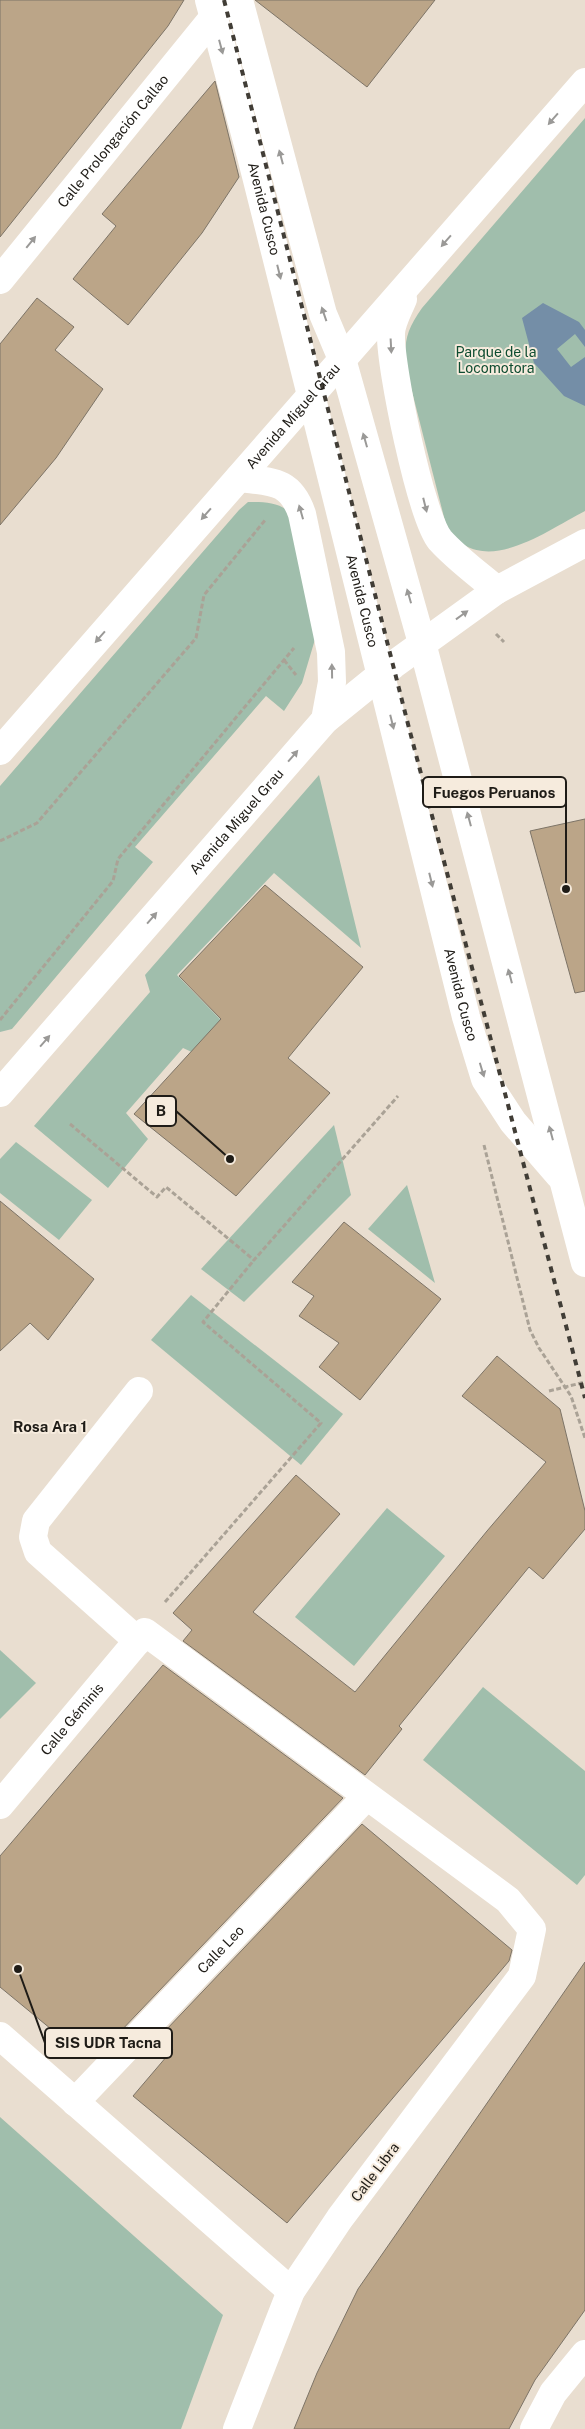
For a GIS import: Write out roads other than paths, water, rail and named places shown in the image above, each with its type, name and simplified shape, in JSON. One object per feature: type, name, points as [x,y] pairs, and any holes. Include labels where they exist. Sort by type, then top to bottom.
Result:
[{"type":"main road","name":"Calle Prolongación Callao","points":[[0,280],[223,4]]},
{"type":"main road","name":"Avenida Cusco","points":[[223,4],[323,314],[342,359],[422,643],[585,1264]]},
{"type":"main road","name":"Avenida Cusco","points":[[223,4],[311,395],[466,1017],[485,1079],[514,1122],[564,1180]]},
{"type":"main road","name":"Avenida Miguel Grau","points":[[0,751],[585,82]]},
{"type":"main road","points":[[408,283],[390,331],[391,353],[411,449],[428,516],[439,539],[497,590]]},
{"type":"main road","points":[[238,478],[280,484],[296,497],[332,652],[332,682],[325,720]]},
{"type":"main road","name":"Avenida Miguel Grau","points":[[4,1079],[325,720],[422,643],[497,590],[585,543]]},
{"type":"main road","points":[[139,1391],[36,1521],[33,1537],[38,1552],[142,1636],[366,1797]]},
{"type":"main road","name":"Calle Géminis","points":[[0,1804],[142,1636]]},
{"type":"main road","name":"Calle Libra","points":[[237,2429],[291,2291],[340,2218],[522,1976],[532,1929],[508,1900],[366,1797]]},
{"type":"main road","name":"Calle Leo","points":[[75,2102],[366,1797]]},
{"type":"main road","points":[[0,2036],[291,2291]]},
{"type":"main road","points":[[534,2429],[553,2393],[585,2354]]},
{"type":"water","points":[[543,303],[579,322],[585,330],[585,347],[575,334],[557,349],[571,367],[585,357],[585,406],[564,396],[534,363],[522,318]]},
{"type":"railway","points":[[224,0],[409,728],[585,1398]]},
{"type":"place","name":"Fuegos Peruanos","points":[[566,889]]},
{"type":"place","name":"B","points":[[230,1159]]},
{"type":"place","name":"SIS UDR Tacna","points":[[18,1969]]},
{"type":"district","name":"Rosa Ara 1","points":[[50,1426]]},
{"type":"park label","name":"Parque de la Locomotora","points":[[496,360]]}]
